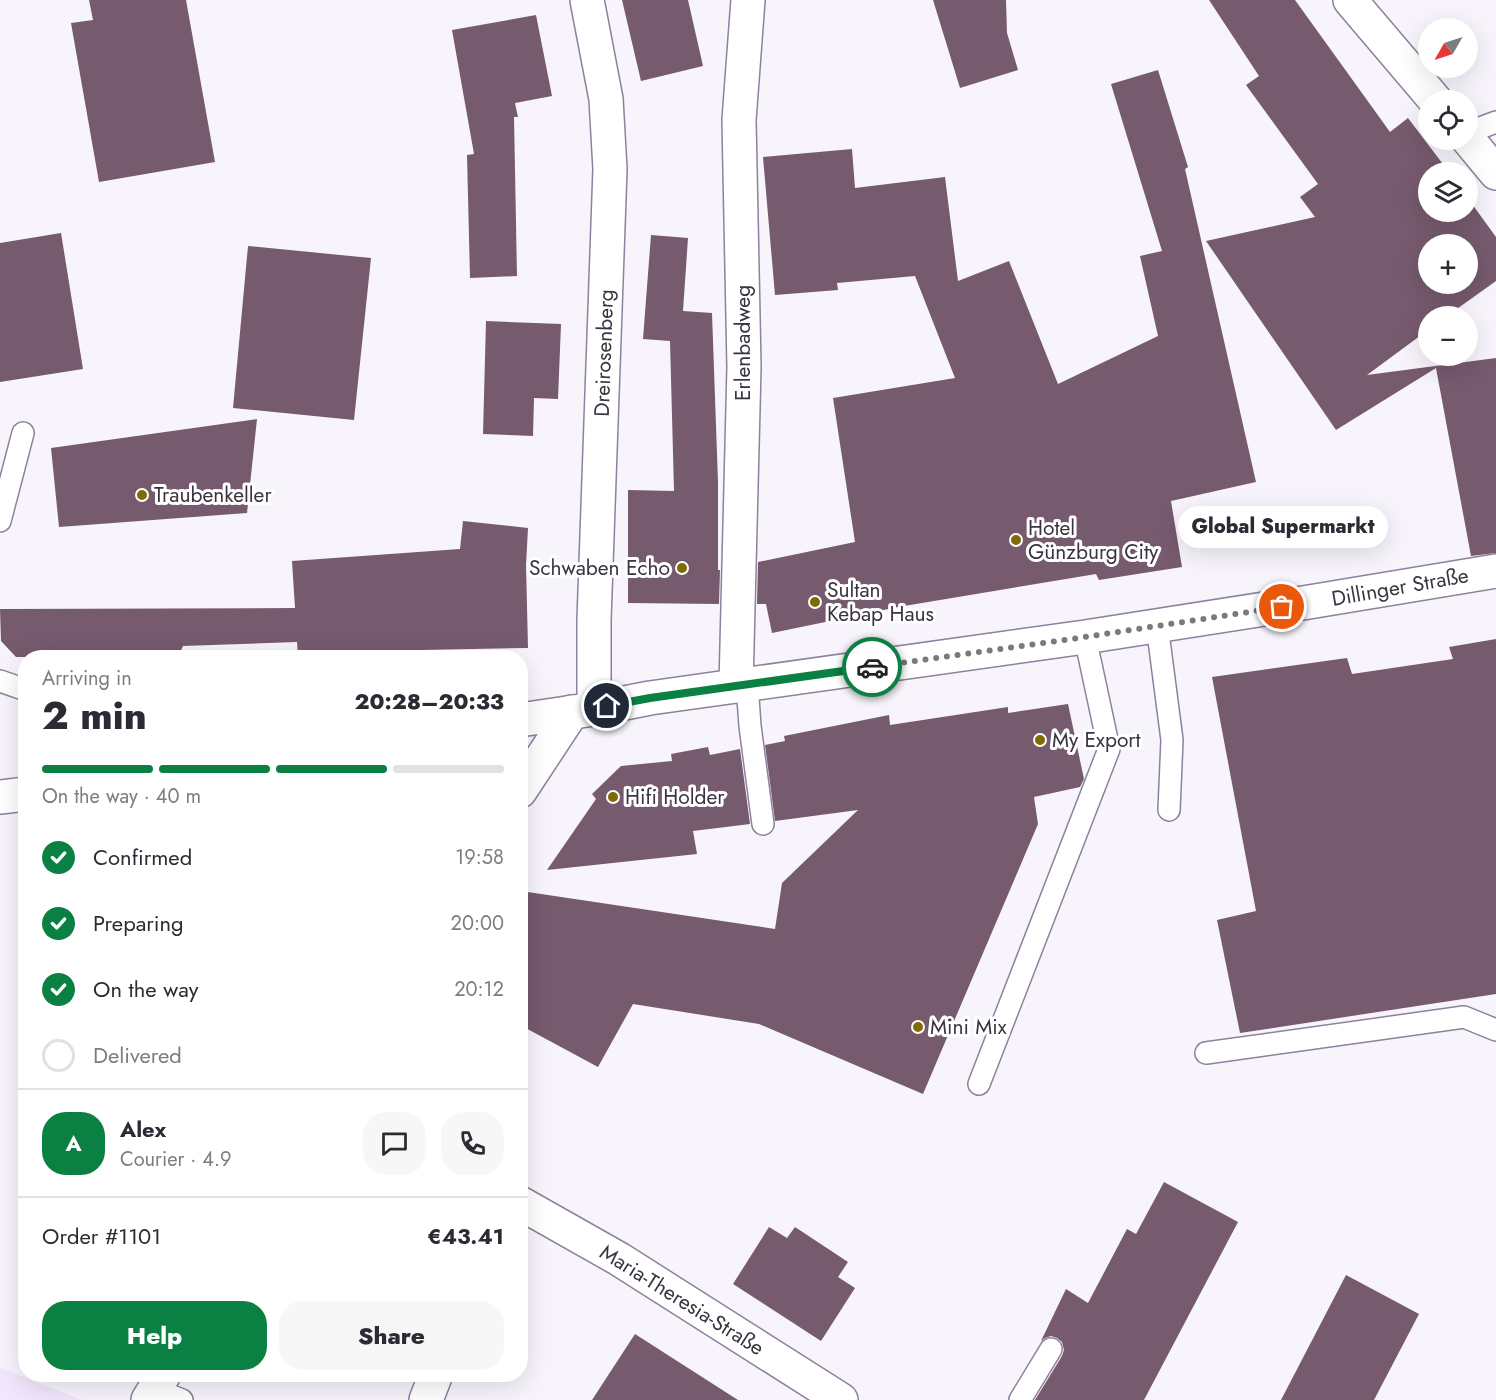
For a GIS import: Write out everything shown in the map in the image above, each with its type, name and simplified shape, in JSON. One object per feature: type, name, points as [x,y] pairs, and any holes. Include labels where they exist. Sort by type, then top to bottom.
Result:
[{"type":"street","name":"Dreirosenberg","points":[[583,710],[595,608],[610,169],[606,99],[587,0]]},
{"type":"street","name":"Erlenbadweg","points":[[741,685],[744,366],[739,120],[748,0]]},
{"type":"street","points":[[1350,0],[1426,90]]},
{"type":"street","points":[[1477,150],[1496,173]]},
{"type":"street","name":"Dillinger Straße","points":[[528,719],[650,698],[1085,637],[1496,571]]},
{"type":"street","points":[[528,781],[583,710]]},
{"type":"street","points":[[0,797],[18,795]]},
{"type":"street","name":"Maria-Theresia-Straße","points":[[528,1207],[620,1259],[841,1400]]},
{"type":"street","points":[[426,1400],[433,1382]]},
{"type":"lane","points":[[1478,129],[1496,122]]},
{"type":"lane","points":[[0,521],[22,434]]},
{"type":"lane","points":[[1157,625],[1172,740],[1169,810]]},
{"type":"lane","points":[[979,1084],[1109,749],[1085,637]]},
{"type":"lane","points":[[0,681],[18,687]]},
{"type":"lane","points":[[741,685],[750,726],[763,824]]},
{"type":"lane","points":[[1206,1053],[1464,1017],[1496,1030]]},
{"type":"lane","points":[[1020,1400],[1051,1348]]},
{"type":"shaded area","points":[[0,1368],[18,1375],[18,1382],[36,1382],[82,1400],[0,1400]]},
{"type":"building","points":[[89,0],[186,0],[215,162],[99,182],[71,23],[93,20]]},
{"type":"building","points":[[622,0],[688,0],[703,66],[641,81]]},
{"type":"building","points":[[933,0],[1006,0],[1007,33],[1018,70],[960,88]]},
{"type":"building","points":[[1209,0],[1295,0],[1390,132],[1408,118],[1418,131],[1418,150],[1432,150],[1441,162],[1418,162],[1418,222],[1478,222],[1478,212],[1496,237],[1496,281],[1478,294],[1478,234],[1418,234],[1418,294],[1478,294],[1461,306],[1418,306],[1418,337],[1367,375],[1435,366],[1478,366],[1478,360],[1496,358],[1496,553],[1471,556],[1436,368],[1336,430],[1206,241],[1315,217],[1300,197],[1318,184],[1246,85],[1259,76]]},
{"type":"building","points":[[536,15],[552,96],[515,103],[518,117],[514,117],[517,276],[470,278],[467,155],[474,154],[452,30]]},
{"type":"building","points":[[1158,70],[1188,167],[1185,169],[1256,482],[1171,501],[1182,567],[1099,580],[1096,574],[898,607],[772,633],[766,604],[757,604],[758,562],[855,542],[833,398],[955,378],[915,276],[837,283],[838,290],[775,295],[763,157],[852,149],[855,188],[945,177],[958,281],[1009,261],[1058,384],[1158,336],[1140,256],[1162,251],[1111,84]]},
{"type":"building","points":[[61,233],[83,369],[0,382],[0,243]]},
{"type":"building","points":[[651,235],[688,238],[683,311],[712,313],[718,482],[719,604],[628,603],[628,490],[674,491],[670,341],[643,339]]},
{"type":"building","points":[[248,246],[371,258],[354,420],[233,408]]},
{"type":"building","points":[[486,321],[561,324],[558,399],[534,398],[533,436],[483,434]]},
{"type":"building","points":[[257,419],[247,513],[59,527],[51,448]]},
{"type":"building","points":[[463,521],[528,528],[526,565],[528,648],[298,650],[297,642],[183,646],[181,650],[18,650],[18,657],[16,657],[1,641],[0,609],[295,608],[292,561],[460,549]]},
{"type":"building","points":[[1496,639],[1496,994],[1240,1033],[1217,920],[1256,911],[1212,677],[1347,658],[1352,674],[1453,659],[1449,647]]},
{"type":"building","points":[[1068,704],[1084,779],[1080,787],[1034,797],[1038,824],[923,1094],[759,1024],[633,1004],[598,1067],[528,1029],[528,892],[775,929],[782,883],[858,810],[775,821],[765,745],[785,741],[784,736],[889,715],[890,725],[1008,707],[1008,713]]},
{"type":"building","points":[[708,747],[710,755],[740,749],[750,824],[693,831],[697,854],[547,870],[596,799],[592,794],[621,766],[672,761],[671,754]]},
{"type":"building","points":[[1164,1182],[1238,1222],[1144,1400],[1035,1400],[1064,1350],[1062,1342],[1057,1338],[1051,1336],[1041,1341],[1066,1289],[1088,1303],[1127,1229],[1136,1234]]},
{"type":"building","points":[[769,1227],[787,1238],[795,1227],[848,1262],[838,1277],[855,1288],[821,1341],[733,1284]]},
{"type":"building","points":[[1346,1275],[1419,1314],[1374,1400],[1281,1400]]},
{"type":"building","points":[[635,1334],[738,1400],[592,1400]]},
{"type":"way so far","points":[[872,667],[1282,607]]},
{"type":"place","name":"Traubenkeller","points":[[142,495]]},
{"type":"place","name":"Hotel Günzburg City","points":[[1016,540]]},
{"type":"place","name":"Schwaben Echo","points":[[682,568]]},
{"type":"place","name":"Sultan Kebap Haus","points":[[815,602]]},
{"type":"place","name":"Global Supermarkt","points":[[1282,607]]},
{"type":"place","name":"My Export","points":[[1040,740]]},
{"type":"place","name":"Hifi Holder","points":[[613,797]]},
{"type":"place","name":"Mini Mix","points":[[918,1027]]},
{"type":"route","points":[[607,706],[872,667]]}]
